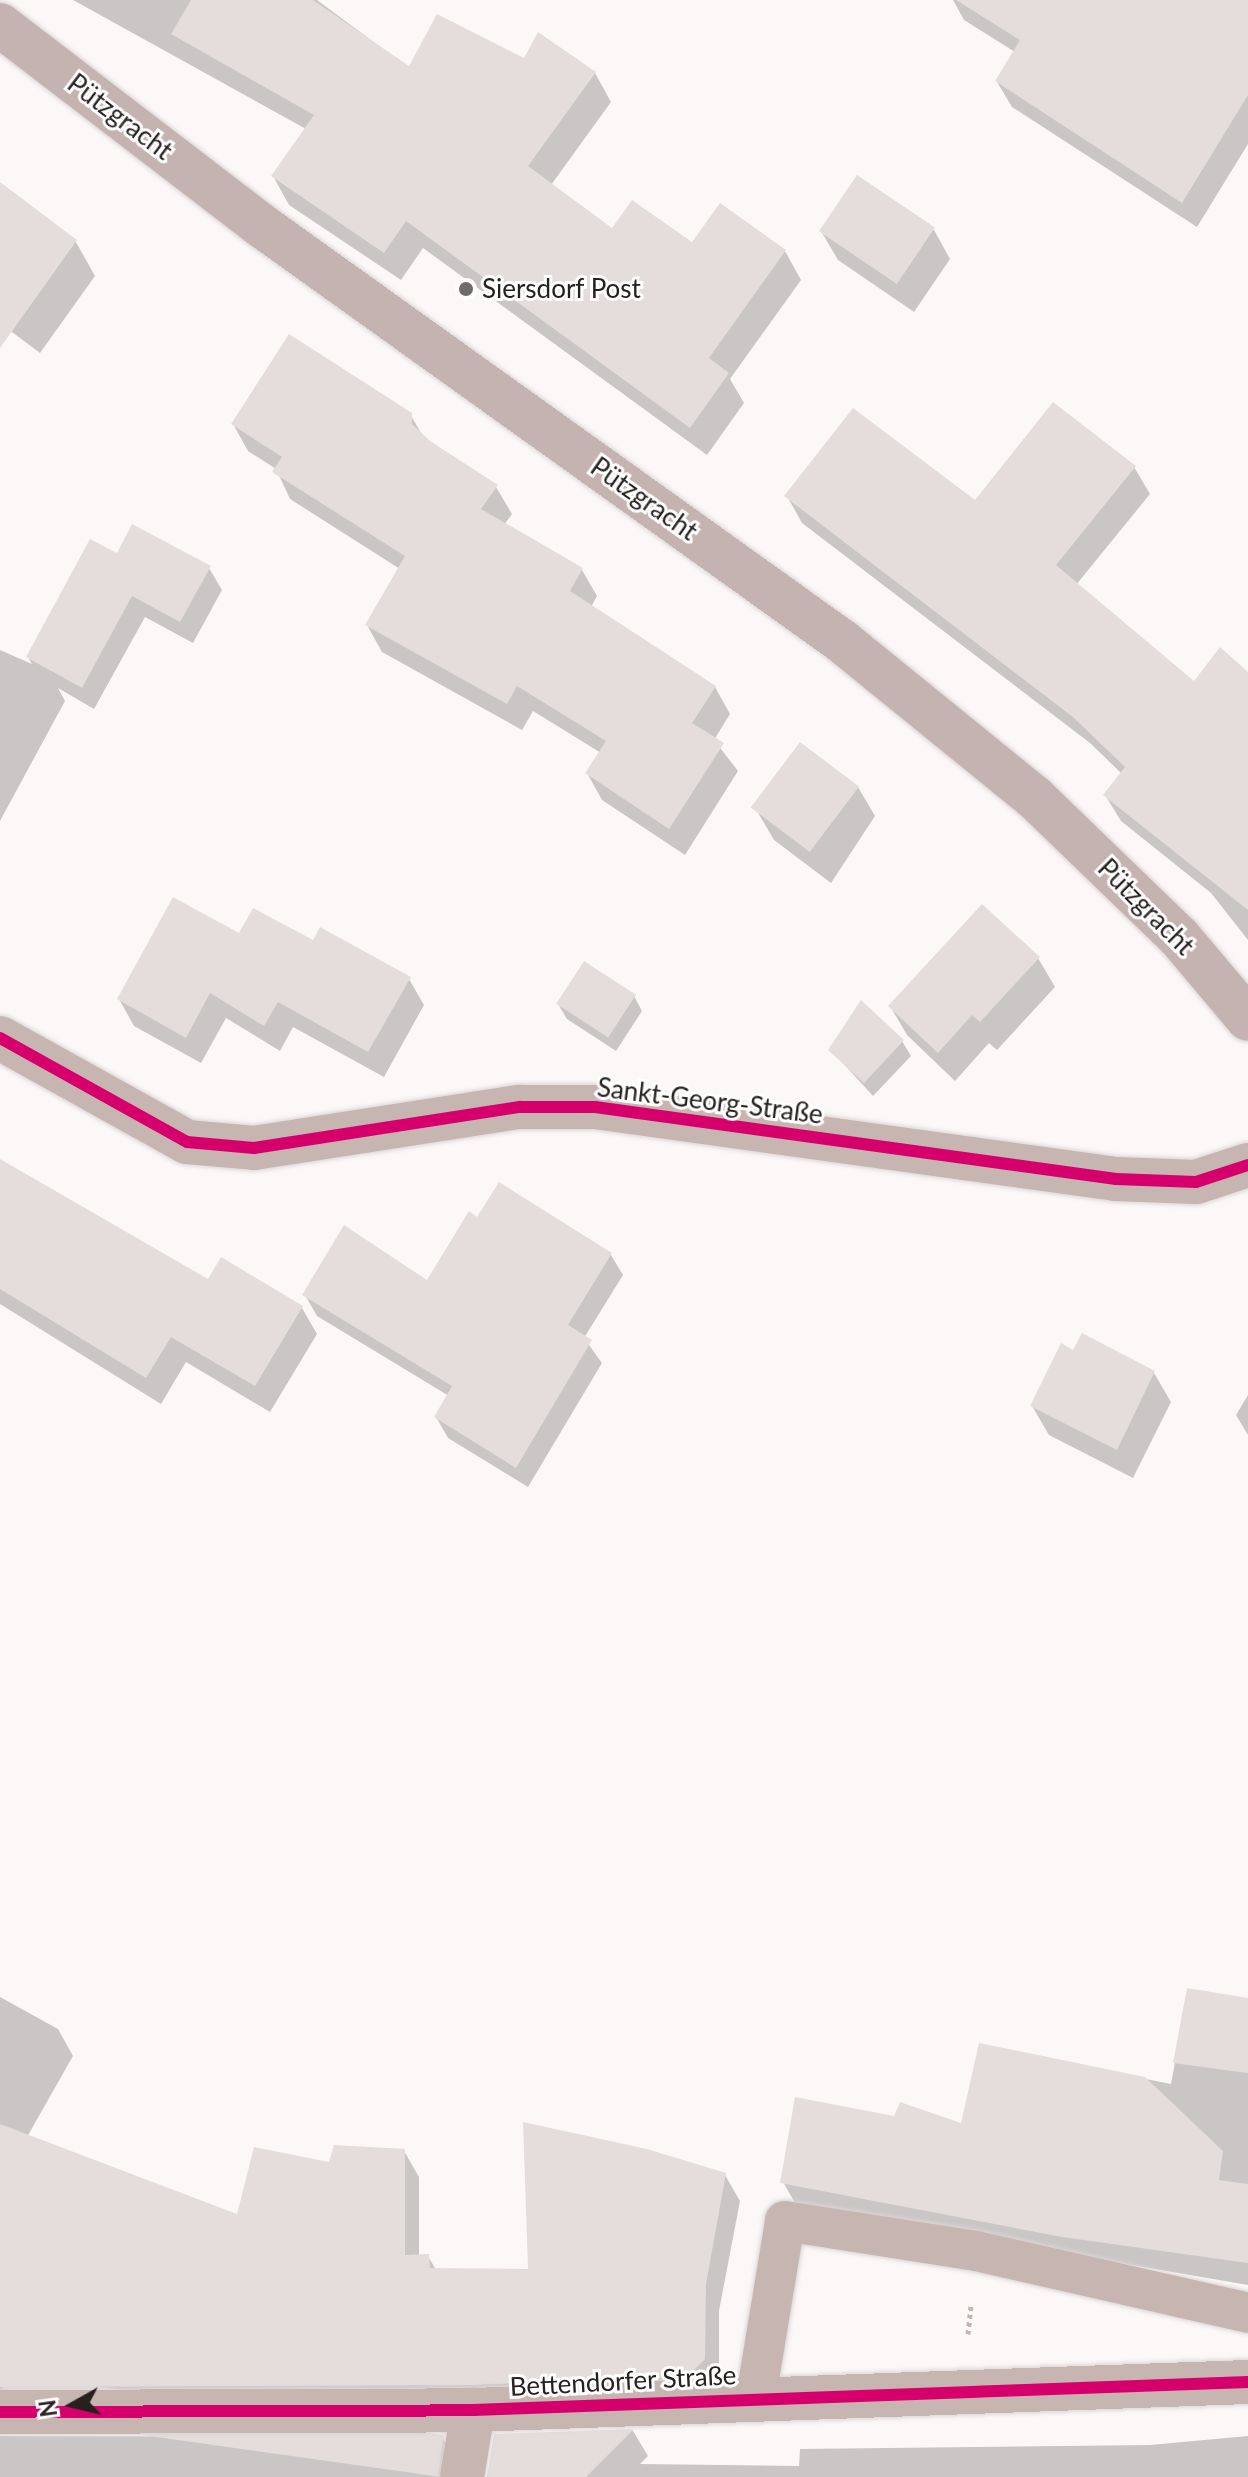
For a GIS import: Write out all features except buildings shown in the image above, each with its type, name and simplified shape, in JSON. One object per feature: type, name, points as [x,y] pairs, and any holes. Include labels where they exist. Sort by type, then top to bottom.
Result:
[{"type":"main road","name":"Pützgracht","points":[[0,25],[262,226],[843,642],[1035,798],[1179,937],[1248,1019]]},
{"type":"street","name":"Sankt-Georg-Straße","points":[[0,1038],[187,1142],[254,1148],[520,1107],[595,1107],[1116,1179],[1196,1182],[1248,1165]]},
{"type":"street","name":"Bettendorfer Straße","points":[[0,2412],[25,2416],[473,2410],[756,2397],[1248,2382]]},
{"type":"street","points":[[462,2477],[473,2410]]},
{"type":"lane","name":"Bettendorfer Straße","points":[[756,2397],[785,2221],[976,2251],[1248,2313]]},
{"type":"path","points":[[962,2391],[976,2251]]},
{"type":"cycle path","points":[[0,1038],[187,1142],[254,1148],[520,1107],[595,1107],[1116,1179],[1196,1182],[1248,1165]]},
{"type":"cycle path","points":[[0,2412],[473,2410],[1248,2382]]},
{"type":"place","name":"Siersdorf Post","points":[[466,289]]}]
